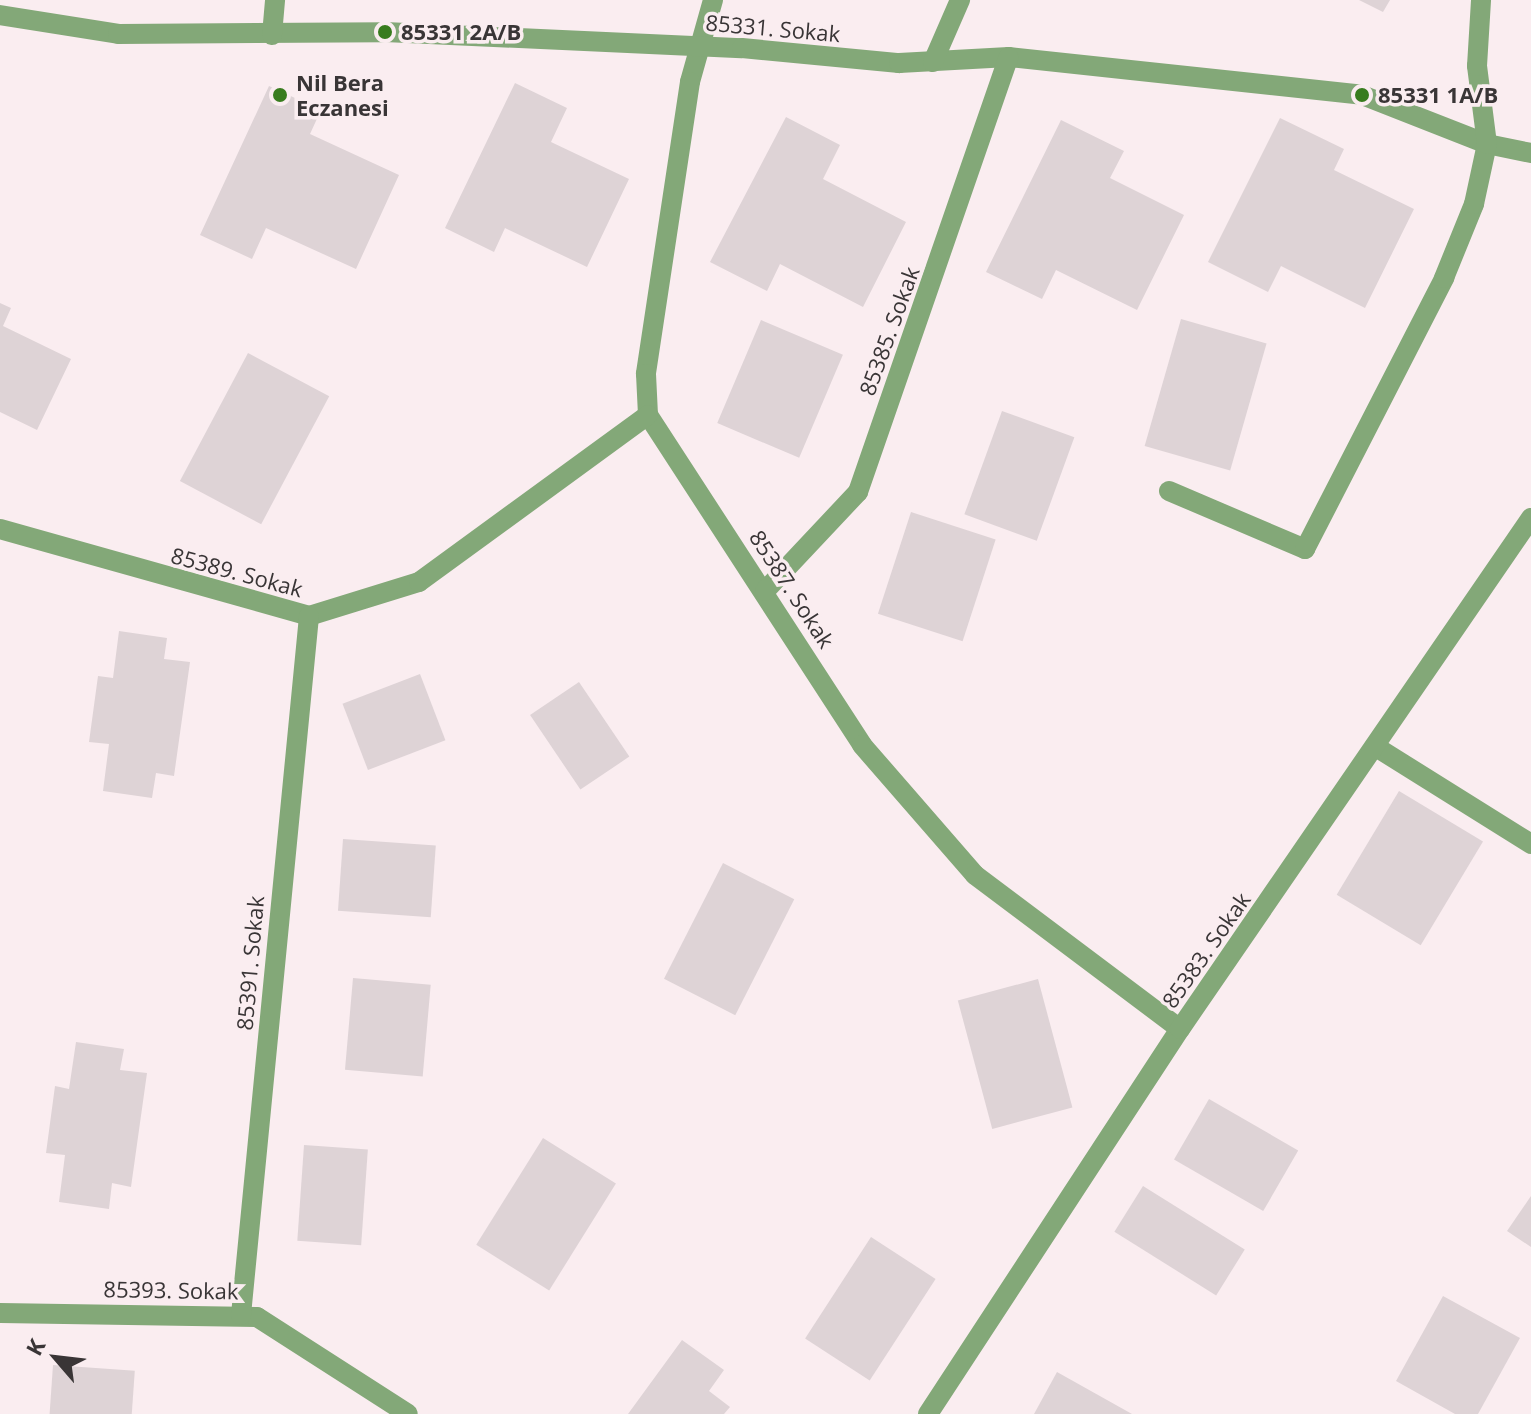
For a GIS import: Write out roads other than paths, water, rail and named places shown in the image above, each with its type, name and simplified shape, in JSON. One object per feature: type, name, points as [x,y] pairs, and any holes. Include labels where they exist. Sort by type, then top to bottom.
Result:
[{"type":"street","points":[[272,35],[275,0]]},
{"type":"street","points":[[648,415],[646,374],[699,46],[713,0]]},
{"type":"street","points":[[933,62],[960,0]]},
{"type":"street","points":[[1169,491],[1305,549],[1444,278],[1474,204],[1487,144],[1477,66],[1481,0]]},
{"type":"street","name":"85331. Sokak","points":[[0,15],[118,34],[385,32],[699,46],[933,62],[1009,57],[1362,95],[1487,144],[1531,153]]},
{"type":"street","name":"85385. Sokak","points":[[765,591],[858,492],[1009,57]]},
{"type":"street","name":"85387. Sokak","points":[[648,415],[765,591],[862,745],[975,875],[1180,1029]]},
{"type":"street","name":"85389. Sokak","points":[[0,529],[309,616],[419,582],[648,415]]},
{"type":"street","name":"85383. Sokak","points":[[928,1414],[1180,1029],[1531,518]]},
{"type":"street","name":"85391. Sokak","points":[[241,1315],[309,616]]},
{"type":"street","points":[[1376,747],[1531,844]]},
{"type":"street","name":"85393. Sokak","points":[[0,1313],[257,1317],[408,1414]]},
{"type":"place","name":"85331 2A/B","points":[[385,32]]},
{"type":"place","name":"Nil Bera Eczanesi","points":[[280,95]]},
{"type":"place","name":"85331 1A/B","points":[[1362,95]]}]
